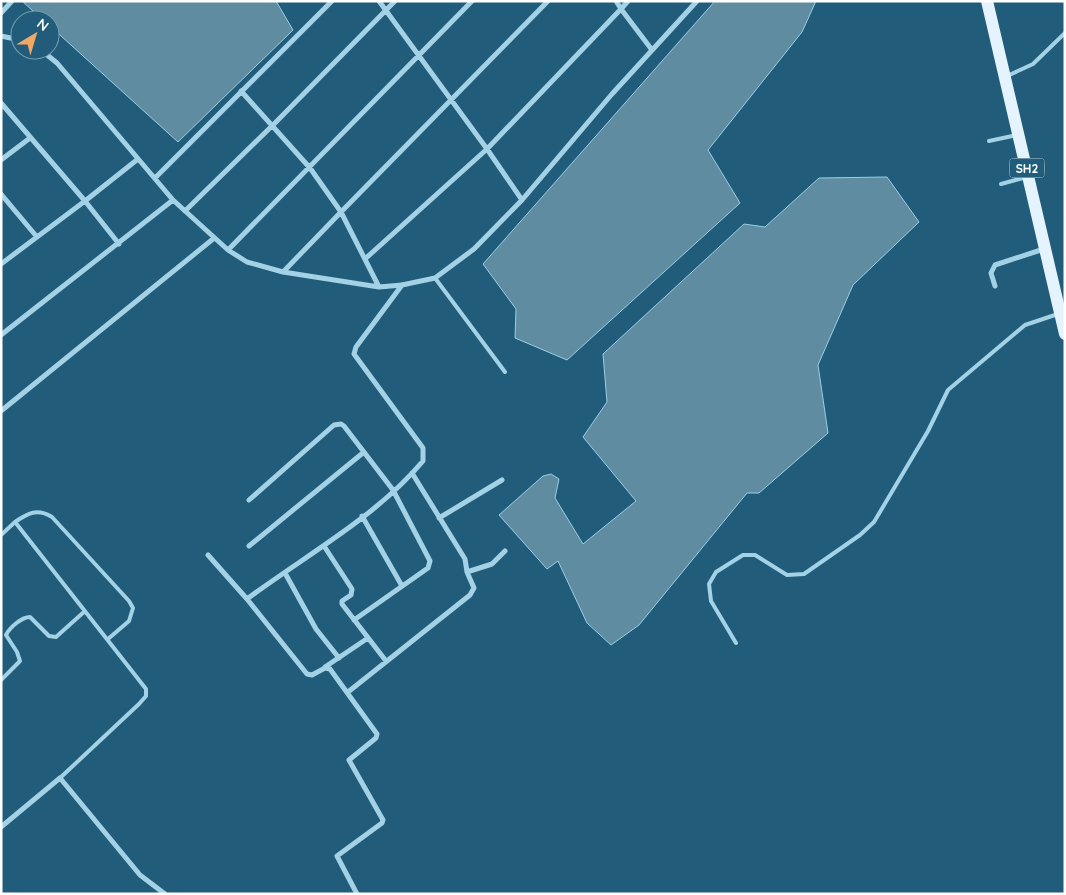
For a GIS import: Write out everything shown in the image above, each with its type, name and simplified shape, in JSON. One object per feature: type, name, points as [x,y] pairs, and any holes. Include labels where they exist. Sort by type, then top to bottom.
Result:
[{"type":"main road","name":"SH2","points":[[987,1],[1065,334]]},
{"type":"street","points":[[1,13],[12,1]]},
{"type":"street","points":[[154,178],[332,1]]},
{"type":"street","points":[[379,1],[387,9],[522,200]]},
{"type":"street","points":[[185,210],[272,126],[394,1]]},
{"type":"street","points":[[228,250],[472,1]]},
{"type":"street","points":[[283,272],[450,99],[548,1]]},
{"type":"street","points":[[616,1],[652,50]]},
{"type":"street","points":[[365,259],[487,149],[628,1]]},
{"type":"street","points":[[53,60],[173,200],[213,239],[228,250],[247,262],[283,272],[379,287],[402,286],[435,278],[474,249],[522,200],[697,1]]},
{"type":"street","points":[[241,91],[310,168],[341,212],[379,287]]},
{"type":"street","points":[[1,103],[85,201],[119,244]]},
{"type":"street","points":[[1,160],[30,138]]},
{"type":"street","points":[[1,264],[138,159]]},
{"type":"street","points":[[1,194],[37,237]]},
{"type":"street","points":[[1,335],[173,200]]},
{"type":"street","points":[[1,411],[213,239]]},
{"type":"street","points":[[995,286],[991,273],[995,265],[1045,249]]},
{"type":"street","points":[[247,599],[324,546],[393,490],[423,461],[423,448],[354,354],[356,346],[402,286]]},
{"type":"street","points":[[249,500],[338,424],[344,426],[393,490],[430,561],[428,568],[354,620]]},
{"type":"street","points":[[249,546],[364,452]]},
{"type":"street","points":[[348,692],[470,595],[474,584],[467,572],[465,560],[412,473]]},
{"type":"street","points":[[439,518],[502,480]]},
{"type":"street","points":[[362,516],[402,586]]},
{"type":"street","points":[[324,546],[352,589],[351,595],[341,602],[386,661]]},
{"type":"street","points":[[467,572],[488,566],[505,551]]},
{"type":"street","points":[[208,555],[247,599],[307,674],[312,675],[325,668],[368,638]]},
{"type":"street","points":[[285,573],[316,628],[340,658]]},
{"type":"street","points":[[325,668],[330,669],[377,734],[376,738],[349,760],[383,820],[380,825],[337,856],[357,894]]},
{"type":"street","points":[[1,827],[60,778],[140,875],[158,891],[165,894]]},
{"type":"lane","points":[[1005,77],[1033,64],[1065,33]]},
{"type":"lane","points":[[989,141],[1019,134]]},
{"type":"lane","points":[[1001,184],[1029,176]]},
{"type":"lane","points":[[435,278],[505,372]]},
{"type":"lane","points":[[736,643],[711,601],[709,584],[716,572],[743,555],[756,555],[787,575],[804,574],[860,535],[874,522],[928,431],[948,390],[1025,325],[1060,314]]},
{"type":"lane","points":[[1,534],[15,522],[36,511],[45,512],[52,517],[129,601],[133,608],[129,621],[108,639]]},
{"type":"lane","points":[[15,522],[142,681],[146,689],[146,696],[139,704],[60,778]]},
{"type":"lane","points":[[1,680],[20,661],[20,657],[6,635],[10,629],[24,618],[30,617],[48,636],[56,637],[86,610]]},
{"type":"water","points":[[22,1],[276,1],[293,30],[178,142],[60,35],[60,10],[32,10]]},
{"type":"water","points":[[715,1],[816,1],[802,32],[708,150],[740,203],[567,360],[515,338],[516,309],[483,264]]},
{"type":"water","points":[[887,177],[919,222],[853,285],[818,365],[828,433],[759,493],[747,493],[639,625],[611,645],[587,623],[558,561],[547,569],[499,515],[543,476],[551,474],[559,479],[555,498],[583,544],[636,501],[583,437],[607,402],[603,354],[744,224],[765,227],[819,178]]}]
